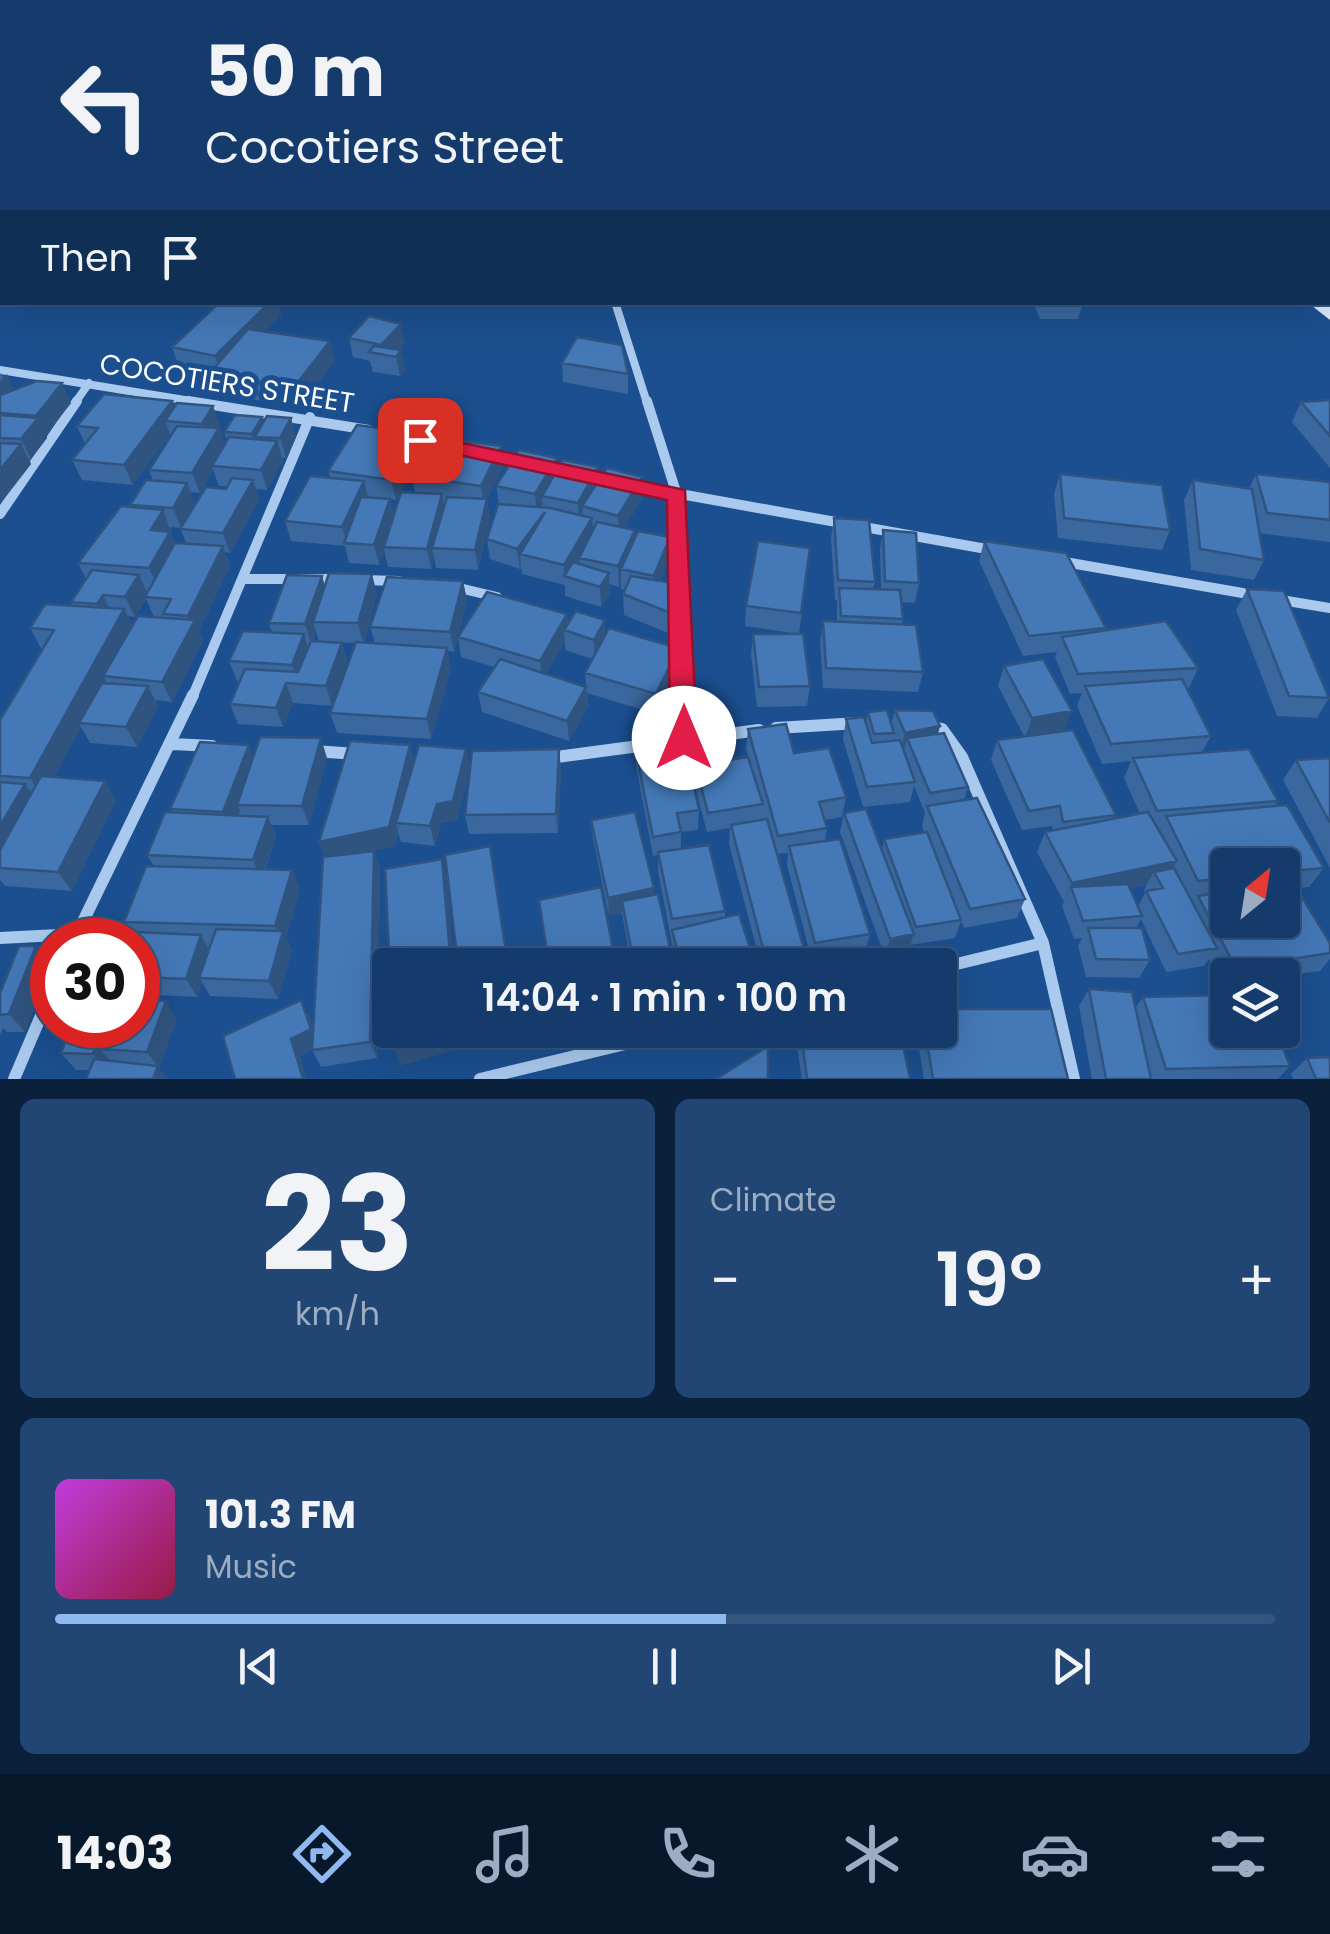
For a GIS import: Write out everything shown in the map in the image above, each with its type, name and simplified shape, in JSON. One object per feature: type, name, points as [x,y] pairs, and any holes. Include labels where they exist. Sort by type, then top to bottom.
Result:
[{"type":"street","points":[[617,305],[678,496],[684,738]]},
{"type":"street","name":"COCOTIERS STREET","points":[[0,370],[310,417],[388,434]]},
{"type":"street","points":[[0,514],[90,383]]},
{"type":"street","points":[[85,918],[173,744],[310,417]]},
{"type":"street","points":[[620,483],[1004,552]]},
{"type":"street","points":[[1042,558],[1330,608]]},
{"type":"street","points":[[242,579],[408,582]]},
{"type":"street","points":[[440,583],[505,599]]},
{"type":"street","points":[[665,651],[683,657]]},
{"type":"street","points":[[908,720],[942,729],[962,757],[1043,943],[1074,1079]]},
{"type":"street","points":[[527,759],[597,757],[684,738],[868,722]]},
{"type":"street","points":[[173,744],[233,747]]},
{"type":"street","points":[[292,750],[372,754]]},
{"type":"street","points":[[0,938],[30,938]]},
{"type":"street","points":[[957,964],[1043,943]]},
{"type":"street","points":[[14,1079],[30,1042]]},
{"type":"street","points":[[480,1079],[609,1048]]},
{"type":"building","points":[[217,305],[267,305],[215,356],[172,347]]},
{"type":"building","points":[[369,316],[401,324],[381,345],[349,338]]},
{"type":"building","points":[[248,329],[330,341],[294,387],[209,374]]},
{"type":"building","points":[[577,337],[622,345],[628,374],[562,363]]},
{"type":"building","points":[[374,346],[401,350],[396,357],[369,352]]},
{"type":"building","points":[[37,381],[62,383],[36,416],[0,413],[0,395]]},
{"type":"building","points":[[104,394],[172,401],[124,465],[72,460],[98,428],[77,426]]},
{"type":"building","points":[[1330,400],[1330,436],[1301,402]]},
{"type":"building","points":[[177,403],[213,406],[202,424],[165,421]]},
{"type":"building","points":[[0,415],[38,418],[21,439],[0,438]]},
{"type":"building","points":[[235,415],[262,417],[252,434],[224,432]]},
{"type":"building","points":[[267,416],[291,418],[280,438],[255,437]]},
{"type":"building","points":[[357,425],[418,433],[391,480],[328,471]]},
{"type":"building","points":[[177,426],[219,428],[192,473],[149,470]]},
{"type":"building","points":[[229,437],[277,441],[261,470],[212,466]]},
{"type":"building","points":[[434,437],[501,446],[481,486],[412,476]]},
{"type":"building","points":[[0,443],[21,444],[0,470]]},
{"type":"building","points":[[519,450],[557,458],[535,494],[496,486]]},
{"type":"building","points":[[563,460],[598,467],[578,503],[542,496]]},
{"type":"building","points":[[607,468],[642,477],[618,516],[582,506]]},
{"type":"building","points":[[1060,474],[1162,485],[1170,530],[1064,518]]},
{"type":"building","points":[[1256,474],[1330,482],[1330,520],[1267,513]]},
{"type":"building","points":[[310,476],[364,481],[342,527],[285,521]]},
{"type":"building","points":[[232,478],[253,480],[223,533],[180,529],[206,487],[226,489]]},
{"type":"building","points":[[146,480],[187,483],[173,508],[130,505]]},
{"type":"building","points":[[1193,480],[1252,489],[1264,560],[1200,549]]},
{"type":"building","points":[[401,492],[442,494],[427,549],[384,547]]},
{"type":"building","points":[[361,497],[390,499],[374,545],[344,543]]},
{"type":"building","points":[[447,497],[487,499],[475,550],[432,548]]},
{"type":"building","points":[[498,504],[550,508],[592,518],[564,565],[520,554],[545,512],[517,549],[487,539]]},
{"type":"building","points":[[121,506],[163,510],[151,530],[170,532],[149,568],[78,563]]},
{"type":"building","points":[[834,518],[869,520],[875,582],[838,580]]},
{"type":"building","points":[[597,522],[635,530],[618,566],[579,558]]},
{"type":"building","points":[[883,530],[916,533],[919,583],[885,581]]},
{"type":"building","points":[[638,531],[670,537],[654,576],[621,569]]},
{"type":"building","points":[[758,541],[810,548],[801,613],[746,606]]},
{"type":"building","points":[[984,541],[1066,553],[1106,628],[1029,636]]},
{"type":"building","points":[[175,543],[223,546],[188,616],[163,614],[171,599],[145,597]]},
{"type":"building","points":[[573,562],[609,573],[600,587],[564,576]]},
{"type":"building","points":[[92,570],[139,575],[125,597],[103,595],[97,604],[71,602]]},
{"type":"building","points":[[329,573],[372,574],[358,623],[313,622]]},
{"type":"building","points":[[287,575],[322,576],[305,624],[269,623]]},
{"type":"building","points":[[631,576],[678,584],[668,612],[623,594]]},
{"type":"building","points":[[387,577],[463,581],[450,632],[370,627]]},
{"type":"building","points":[[839,588],[900,590],[903,619],[841,616]]},
{"type":"building","points":[[1247,589],[1284,591],[1329,698],[1289,696]]},
{"type":"building","points":[[487,592],[567,614],[540,661],[458,637]]},
{"type":"building","points":[[45,604],[124,609],[30,778],[0,776],[0,720],[54,630],[30,628]]},
{"type":"building","points":[[576,611],[605,620],[594,640],[564,630]]},
{"type":"building","points":[[138,616],[195,620],[162,682],[103,676]]},
{"type":"building","points":[[823,621],[916,625],[923,672],[826,668]]},
{"type":"building","points":[[1166,621],[1198,668],[1078,674],[1062,637]]},
{"type":"building","points":[[609,628],[678,648],[656,694],[585,673]]},
{"type":"building","points":[[243,631],[304,634],[292,665],[229,661]]},
{"type":"building","points":[[753,634],[803,634],[810,686],[759,687]]},
{"type":"building","points":[[311,641],[342,643],[326,686],[286,683],[276,708],[230,704],[245,669],[298,672]]},
{"type":"building","points":[[356,642],[447,648],[427,719],[330,713]]},
{"type":"building","points":[[500,659],[586,687],[567,721],[478,692]]},
{"type":"building","points":[[1043,659],[1072,711],[1032,718],[1004,666]]},
{"type":"building","points":[[1182,679],[1211,736],[1111,744],[1085,686]]},
{"type":"building","points":[[102,683],[148,686],[126,727],[79,723]]},
{"type":"building","points":[[887,710],[894,733],[874,734],[868,712]]},
{"type":"building","points":[[895,710],[933,711],[940,726],[905,733]]},
{"type":"building","points":[[864,717],[872,743],[900,740],[915,782],[867,787],[846,719]]},
{"type":"building","points":[[786,724],[794,753],[829,748],[846,797],[819,802],[827,828],[778,836],[748,729]]},
{"type":"building","points":[[1073,730],[1116,815],[1063,822],[1060,806],[1029,811],[997,740]]},
{"type":"building","points":[[944,733],[968,787],[930,793],[907,738]]},
{"type":"building","points":[[260,737],[321,738],[302,806],[237,805]]},
{"type":"building","points":[[350,741],[410,745],[389,827],[319,842]]},
{"type":"building","points":[[200,742],[249,745],[223,812],[170,809]]},
{"type":"building","points":[[661,743],[666,766],[689,764],[699,810],[677,813],[681,832],[653,837],[635,747]]},
{"type":"building","points":[[710,744],[714,762],[748,757],[763,804],[708,813],[691,748]]},
{"type":"building","points":[[419,745],[466,749],[453,801],[437,804],[430,826],[396,823]]},
{"type":"building","points":[[559,749],[556,814],[465,815],[472,751]]},
{"type":"building","points":[[1249,749],[1278,801],[1157,811],[1133,758]]},
{"type":"building","points":[[1330,758],[1330,823],[1296,760]]},
{"type":"building","points":[[41,776],[105,781],[58,872],[0,868],[0,850]]},
{"type":"building","points":[[0,782],[25,784],[0,826]]},
{"type":"building","points":[[977,798],[1025,899],[970,909],[927,806]]},
{"type":"building","points":[[1287,805],[1324,868],[1300,870],[1300,848],[1210,848],[1210,880],[1198,881],[1166,816]]},
{"type":"building","points":[[866,809],[914,934],[890,939],[844,813]]},
{"type":"building","points":[[165,812],[268,817],[253,860],[147,855]]},
{"type":"building","points":[[635,812],[654,888],[608,898],[591,820]]},
{"type":"building","points":[[1148,812],[1177,861],[1072,883],[1045,832]]},
{"type":"building","points":[[767,819],[804,948],[763,948],[731,825]]},
{"type":"building","points":[[927,832],[961,920],[916,927],[884,839]]},
{"type":"building","points":[[840,839],[870,934],[815,943],[789,846]]},
{"type":"building","points":[[709,845],[725,911],[672,919],[658,852]]},
{"type":"building","points":[[490,846],[505,948],[456,948],[445,855]]},
{"type":"building","points":[[374,851],[370,1042],[312,1050],[323,857]]},
{"type":"building","points":[[442,859],[450,948],[389,948],[385,869]]},
{"type":"building","points":[[146,866],[292,870],[275,926],[160,923],[160,918],[126,918]]},
{"type":"building","points":[[1174,868],[1217,948],[1178,954],[1146,891],[1163,888],[1154,872]]},
{"type":"building","points":[[1128,884],[1142,916],[1083,921],[1071,887]]},
{"type":"building","points":[[601,887],[613,948],[546,948],[539,900]]},
{"type":"building","points":[[658,894],[670,948],[631,948],[622,901]]},
{"type":"building","points":[[1210,894],[1210,919],[1198,896]]},
{"type":"building","points":[[1300,894],[1330,943],[1330,953],[1299,958],[1231,958],[1220,938],[1300,938]]},
{"type":"building","points":[[739,914],[750,948],[677,948],[672,930]]},
{"type":"building","points":[[1088,928],[1142,928],[1150,960],[1096,959]]},
{"type":"building","points":[[216,929],[283,931],[269,981],[199,978]]},
{"type":"building","points":[[160,933],[201,935],[186,979],[160,978]]},
{"type":"building","points":[[19,946],[30,946],[30,961],[9,1014],[0,1015],[0,993]]},
{"type":"building","points":[[1089,989],[1132,992],[1151,1079],[1106,1079]]},
{"type":"building","points":[[1210,995],[1210,1048],[1283,1048],[1290,1066],[1166,1069],[1143,997]]},
{"type":"building","points":[[301,1000],[311,1029],[291,1039],[303,1079],[235,1079],[223,1036]]},
{"type":"building","points":[[957,1009],[1051,1009],[1068,1079],[933,1079],[928,1048],[957,1048]]},
{"type":"building","points":[[63,1048],[95,1048],[93,1054],[61,1053]]},
{"type":"building","points":[[100,1048],[148,1048],[147,1052]]},
{"type":"building","points":[[765,1048],[768,1048],[768,1079],[716,1079]]},
{"type":"building","points":[[803,1048],[904,1048],[910,1079],[807,1079]]},
{"type":"building","points":[[1330,1057],[1330,1079],[1316,1079],[1307,1058]]},
{"type":"building","points":[[94,1059],[158,1066],[153,1079],[86,1079]]},
{"type":"route","points":[[420,440],[678,496],[684,738]]}]
